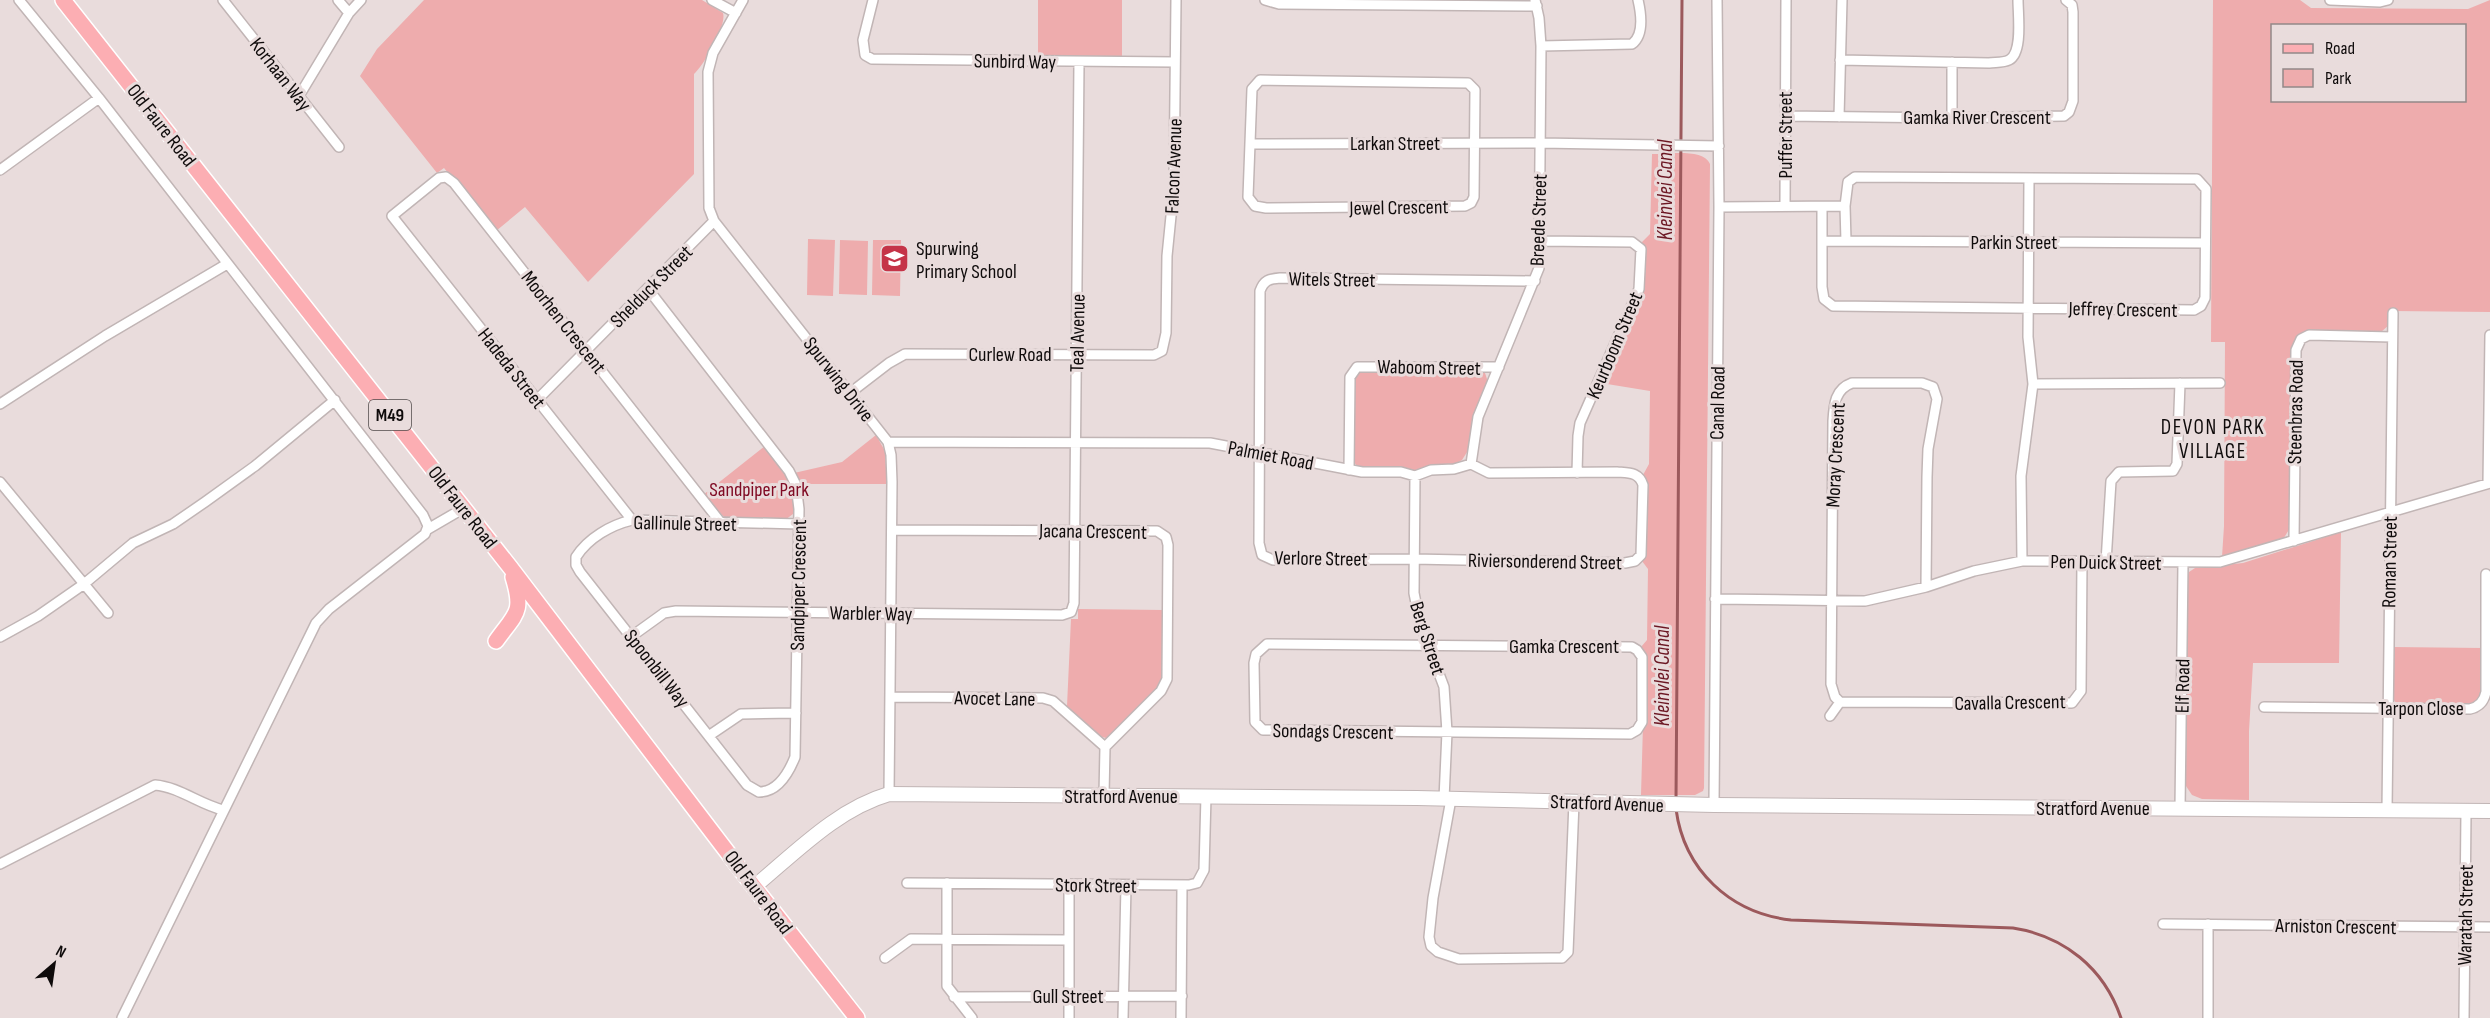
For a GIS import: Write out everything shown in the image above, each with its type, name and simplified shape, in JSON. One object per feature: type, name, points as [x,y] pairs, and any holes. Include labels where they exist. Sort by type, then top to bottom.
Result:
[{"type":"main road","name":"Old Faure Road","points":[[63,0],[464,508],[857,1018]]},
{"type":"main road","points":[[496,641],[519,606],[519,596],[510,567]]},
{"type":"street","points":[[19,0],[99,98],[226,264],[335,400],[423,515],[428,523],[428,530]]},
{"type":"street","name":"Korhaan Way","points":[[223,0],[339,147]]},
{"type":"street","points":[[338,0],[349,13]]},
{"type":"street","points":[[299,96],[349,13],[361,0]]},
{"type":"street","points":[[712,0],[736,13]]},
{"type":"street","name":"Spurwing Drive","points":[[743,0],[713,54],[708,72],[707,197],[714,221],[888,441],[891,464],[892,530],[889,794]]},
{"type":"street","name":"Sunbird Way","points":[[873,0],[862,46],[865,55],[872,59],[1079,63],[1175,62]]},
{"type":"street","name":"Falcon Avenue","points":[[1166,333],[1167,256],[1174,186],[1176,0]]},
{"type":"street","points":[[1265,0],[1279,4],[1536,3]]},
{"type":"street","points":[[1541,46],[1632,44],[1639,38],[1640,32],[1638,0]]},
{"type":"street","name":"Canal Road","points":[[1714,805],[1719,207],[1715,146],[1717,0]]},
{"type":"street","name":"Puffer Street","points":[[1719,207],[1785,205],[1786,0]]},
{"type":"street","points":[[1839,117],[1842,0]]},
{"type":"street","points":[[1840,60],[1952,62],[2009,60],[2015,54],[2018,45],[2018,0]]},
{"type":"street","name":"Gamka River Crescent","points":[[1785,116],[1952,118],[2056,118],[2064,116],[2069,112],[2073,101],[2073,12],[2072,5],[2066,0]]},
{"type":"street","points":[[2330,0],[2380,2],[2388,0]]},
{"type":"street","name":"Breede Street","points":[[1471,464],[1478,417],[1539,268],[1541,46],[1536,3]]},
{"type":"street","points":[[1952,62],[1952,118]]},
{"type":"street","name":"Teal Avenue","points":[[1074,603],[1079,63]]},
{"type":"street","name":"Jewel Crescent","points":[[1260,80],[1468,83],[1476,90],[1476,143],[1474,197],[1468,205],[1266,208],[1252,204],[1248,197],[1252,88],[1260,80]]},
{"type":"street","points":[[0,170],[99,98]]},
{"type":"street","name":"Larkan Street","points":[[1251,144],[1540,142],[1715,146]]},
{"type":"street","name":"Moorhen Crescent","points":[[392,216],[435,180],[443,177],[451,180],[721,523]]},
{"type":"street","name":"Jeffrey Crescent","points":[[1822,207],[1822,293],[1824,299],[1833,306],[2194,310],[2204,302],[2206,292],[2206,189],[2197,179],[1855,177],[1848,182],[1845,241]]},
{"type":"street","points":[[2022,561],[2021,476],[2033,384],[2028,338],[2029,178]]},
{"type":"street","points":[[1785,205],[1845,206]]},
{"type":"street","name":"Hadeda Street","points":[[392,216],[632,520]]},
{"type":"street","name":"Shelduck Street","points":[[537,400],[714,221]]},
{"type":"street","name":"Keurboom Street","points":[[1540,241],[1632,242],[1641,249],[1639,289],[1580,423],[1577,473]]},
{"type":"street","name":"Parkin Street","points":[[1822,241],[2205,243]]},
{"type":"street","points":[[0,404],[105,336],[226,264]]},
{"type":"street","name":"Witels Street","points":[[1258,451],[1260,291],[1265,281],[1280,278],[1535,281]]},
{"type":"street","name":"Sandpiper Crescent","points":[[648,289],[789,471],[798,493],[795,757],[786,776],[765,792],[747,785]]},
{"type":"street","name":"Roman Street","points":[[2387,810],[2393,313]]},
{"type":"street","name":"Curlew Road","points":[[850,393],[889,363],[905,354],[1154,355],[1164,347],[1166,333]]},
{"type":"street","name":"Steenbras Road","points":[[2294,542],[2296,350],[2298,343],[2309,335],[2392,337]]},
{"type":"street","points":[[2489,483],[2490,335]]},
{"type":"street","name":"Waboom Street","points":[[1349,470],[1350,377],[1357,367],[1499,368]]},
{"type":"street","name":"Moray Crescent","points":[[1832,602],[1834,401],[1842,388],[1852,383],[1922,383],[1933,387],[1936,392],[1937,399],[1927,468],[1926,587]]},
{"type":"street","points":[[2106,562],[2110,481],[2119,472],[2173,471],[2177,464],[2180,383]]},
{"type":"street","points":[[2033,384],[2220,383]]},
{"type":"street","points":[[0,637],[38,616],[84,584],[133,543],[173,524],[255,466],[335,400]]},
{"type":"street","name":"Palmiet Road","points":[[888,441],[1210,443],[1349,470],[1401,472],[1415,476],[1431,470],[1454,469],[1471,464],[1489,473],[1631,473],[1641,478],[1643,485]]},
{"type":"street","name":"Verlore Street","points":[[1258,451],[1258,543],[1259,550],[1267,559],[1413,559]]},
{"type":"street","name":"Berg Street","points":[[1415,476],[1413,559],[1416,608],[1444,687],[1447,732],[1448,799],[1433,898],[1430,942],[1434,950],[1445,955],[1473,959],[1562,958],[1568,952],[1574,802]]},
{"type":"street","points":[[0,482],[108,613]]},
{"type":"street","name":"Pen Duick Street","points":[[1715,599],[1865,601],[1926,587],[1974,571],[2022,561],[2183,563],[2233,560],[2489,483]]},
{"type":"street","name":"Riviersonderend Street","points":[[1413,559],[1635,561],[1642,551],[1643,485]]},
{"type":"street","points":[[122,1018],[316,623],[329,609],[428,530],[464,508]]},
{"type":"street","name":"Gallinule Street","points":[[580,550],[612,526],[632,520],[799,524]]},
{"type":"street","name":"Jacana Crescent","points":[[892,530],[1156,531],[1166,537],[1168,545],[1166,684],[1105,747]]},
{"type":"street","name":"Spoonbill Way","points":[[580,550],[576,556],[576,565],[747,785]]},
{"type":"street","name":"Cavalla Crescent","points":[[1840,702],[2072,703],[2081,691],[2082,561]]},
{"type":"street","name":"Elf Road","points":[[2180,809],[2183,563]]},
{"type":"street","name":"Tarpon Close","points":[[2264,706],[2470,709],[2477,706],[2483,701],[2486,692],[2488,644],[2486,573]]},
{"type":"street","points":[[1830,716],[1840,702],[1834,697],[1831,684],[1832,602]]},
{"type":"street","name":"Warbler Way","points":[[632,636],[657,617],[670,612],[1065,615],[1071,612],[1074,603]]},
{"type":"street","name":"Sondags Crescent","points":[[1430,645],[1267,644],[1256,654],[1254,663],[1255,722],[1258,728],[1270,731],[1447,732]]},
{"type":"street","name":"Gamka Crescent","points":[[1430,645],[1632,647],[1642,657],[1642,722],[1634,732],[1447,732]]},
{"type":"street","name":"Avocet Lane","points":[[890,697],[1048,699],[1058,704],[1105,747]]},
{"type":"street","points":[[710,735],[741,714],[796,713]]},
{"type":"street","points":[[1104,795],[1105,747]]},
{"type":"street","points":[[0,864],[155,784],[171,787],[206,806],[223,810]]},
{"type":"street","name":"Stratford Avenue","points":[[754,887],[838,818],[866,802],[889,794],[1448,799],[1698,805],[2490,811]]},
{"type":"street","points":[[1181,1018],[1182,886],[1197,883],[1204,870],[1206,796]]},
{"type":"street","name":"Waratah Street","points":[[2464,1018],[2466,811]]},
{"type":"street","name":"Stork Street","points":[[907,883],[1182,886]]},
{"type":"street","points":[[947,883],[947,986],[972,1018]]},
{"type":"street","points":[[1069,884],[1069,1018]]},
{"type":"street","points":[[1123,1018],[1126,886]]},
{"type":"street","name":"Arniston Crescent","points":[[2163,924],[2490,927]]},
{"type":"street","points":[[2208,924],[2208,1018]]},
{"type":"street","points":[[885,958],[911,939],[1069,940]]},
{"type":"street","name":"Gull Street","points":[[954,996],[1182,996]]},
{"type":"green space","points":[[424,0],[702,0],[723,13],[722,27],[718,36],[709,54],[694,74],[694,174],[588,282],[525,207],[496,231],[444,168],[437,173],[360,76],[377,49]]},
{"type":"green space","points":[[1038,0],[1122,0],[1122,57],[1038,56]]},
{"type":"green space","points":[[2213,0],[2300,0],[2311,8],[2468,9],[2490,0],[2490,312],[2392,311],[2389,325],[2381,332],[2298,337],[2292,347],[2290,528],[2282,541],[2222,557],[2225,342],[2211,342]]},
{"type":"green space","points":[[1652,154],[1693,154],[1701,156],[1710,164],[1704,788],[1695,795],[1641,795],[1645,655],[1641,647],[1647,640],[1648,569],[1642,561],[1644,559],[1643,475],[1649,464],[1650,391],[1607,384],[1604,378],[1635,310],[1645,273],[1645,256],[1641,243],[1650,234]]},
{"type":"green space","points":[[808,239],[835,240],[833,296],[807,295]]},
{"type":"green space","points":[[840,240],[868,241],[867,295],[839,294]]},
{"type":"green space","points":[[873,240],[901,240],[900,296],[872,295]]},
{"type":"green space","points":[[1360,370],[1485,373],[1488,382],[1472,420],[1469,449],[1462,460],[1453,465],[1429,465],[1413,471],[1357,466],[1353,461],[1354,378]]},
{"type":"green space","points":[[876,435],[885,451],[887,484],[799,484],[794,473],[842,462]]},
{"type":"green space","name":"Sandpiper Park","points":[[765,446],[783,469],[791,486],[793,514],[785,520],[726,519],[703,495]]},
{"type":"green space","points":[[2341,532],[2339,663],[2253,663],[2249,731],[2249,800],[2202,799],[2192,795],[2186,786],[2187,579],[2189,572],[2195,568],[2243,563]]},
{"type":"green space","points":[[1078,609],[1164,610],[1164,676],[1158,689],[1106,738],[1099,736],[1067,706],[1071,619],[1078,619]]},
{"type":"green space","points":[[2392,647],[2483,648],[2484,681],[2480,695],[2470,705],[2397,704],[2393,699]]},
{"type":"waterway","name":"Kleinvlei Canal","points":[[1676,799],[1682,0]]},
{"type":"waterway","name":"Kleinvlei Canal","points":[[1676,809],[1681,831],[1700,869],[1714,885],[1730,898],[1748,908],[1769,916],[1791,920],[2013,928],[2032,932],[2049,938],[2080,957],[2104,984],[2121,1018]]},
{"type":"place","name":"Spurwing Primary School","points":[[895,259]]},
{"type":"district","name":"DEVON PARK VILLAGE","points":[[2213,439]]}]
